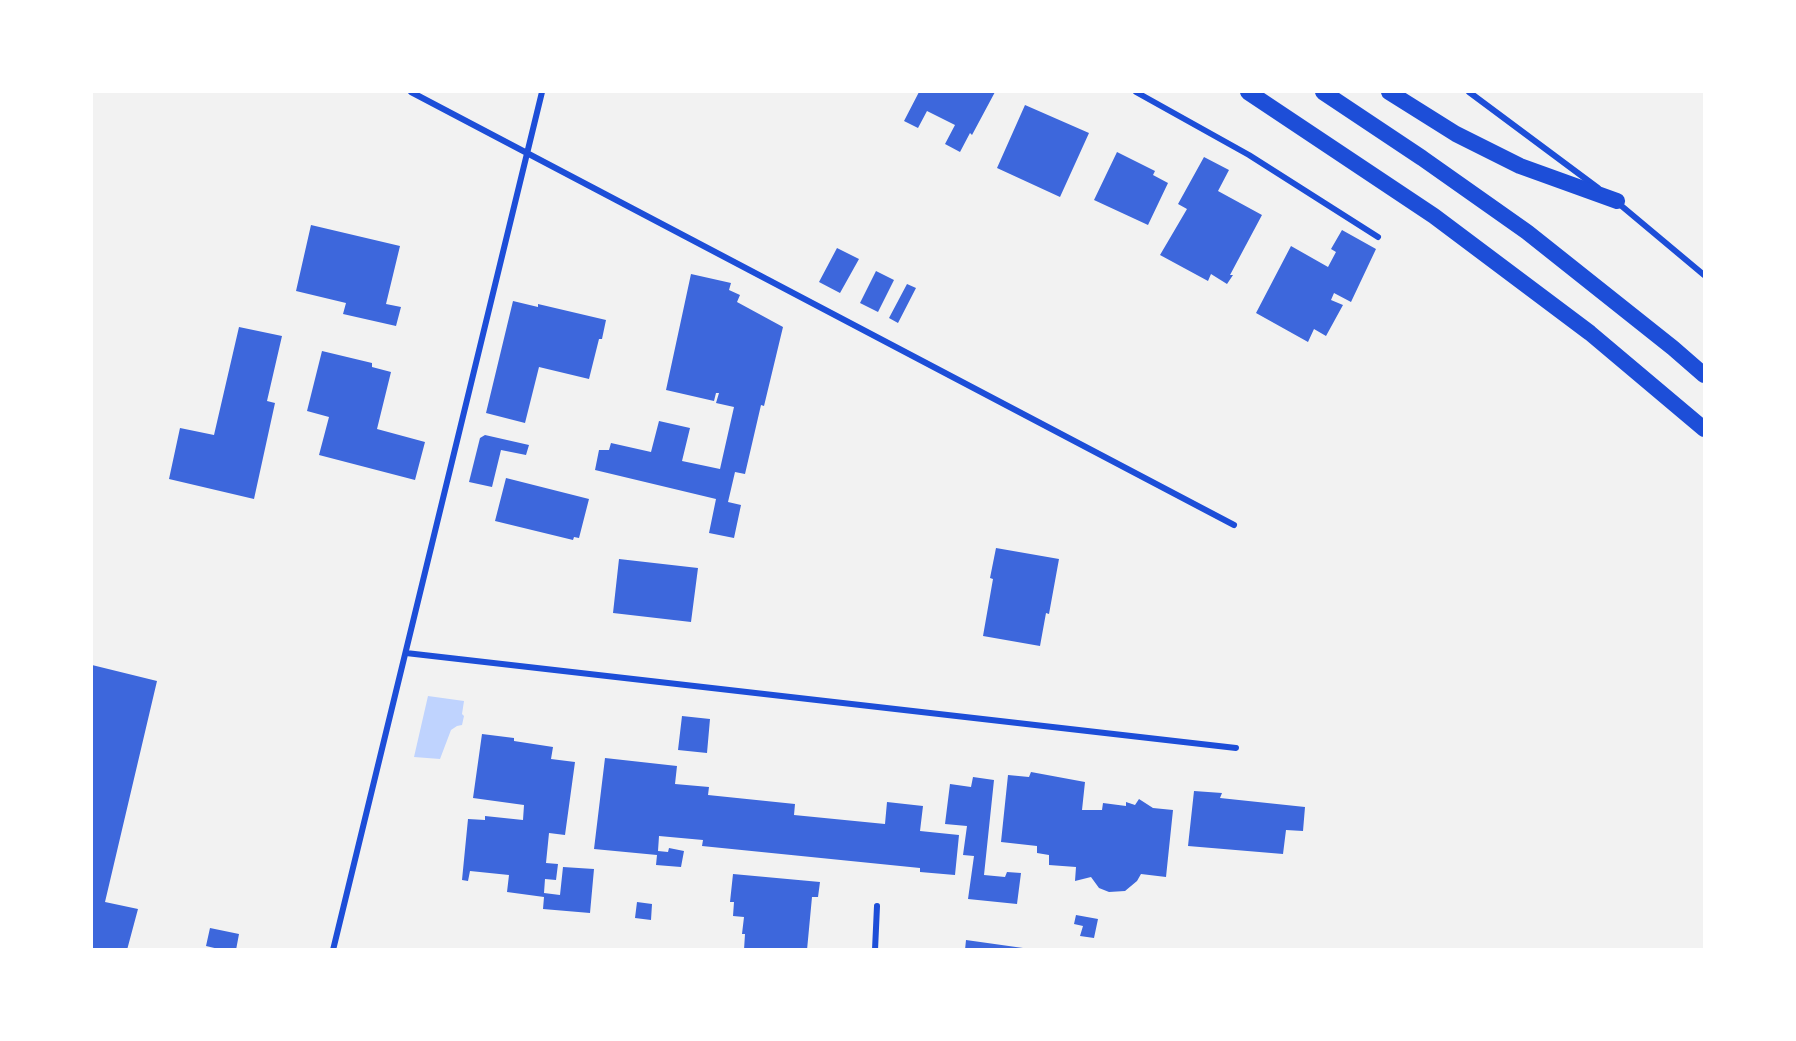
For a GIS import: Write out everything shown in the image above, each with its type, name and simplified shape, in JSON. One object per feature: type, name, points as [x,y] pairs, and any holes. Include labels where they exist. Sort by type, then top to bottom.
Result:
[{"type":"highway","points":[[1248,92],[1434,216],[1590,333],[1704,429]]},
{"type":"highway","points":[[1323,92],[1527,232],[1704,375]]},
{"type":"highway","points":[[1389,92],[1456,134],[1520,166],[1617,201]]},
{"type":"street","points":[[411,92],[1234,525]]},
{"type":"street","points":[[333,950],[542,92]]},
{"type":"street","points":[[1136,92],[1249,155],[1378,237]]},
{"type":"street","points":[[1469,92],[1617,201],[1704,275]]},
{"type":"street","points":[[406,653],[1236,748]]},
{"type":"street","points":[[875,950],[876,906]]},
{"type":"water","points":[[428,696],[464,701],[462,725],[451,730],[440,759],[414,757]]},
{"type":"building","points":[[919,92],[995,92],[960,152],[945,144],[955,125],[927,111],[918,128],[904,121]]},
{"type":"building","points":[[1025,105],[1089,133],[1060,197],[997,168]]},
{"type":"building","points":[[1117,152],[1155,171],[1153,175],[1168,183],[1148,225],[1094,200]]},
{"type":"building","points":[[1204,157],[1229,170],[1218,191],[1262,215],[1227,284],[1211,274],[1208,281],[1160,255],[1187,209],[1178,204]]},
{"type":"building","points":[[311,225],[400,246],[386,304],[401,307],[396,326],[343,314],[346,303],[296,291]]},
{"type":"building","points":[[1342,230],[1376,249],[1351,302],[1334,293],[1331,300],[1343,305],[1326,336],[1314,329],[1308,342],[1256,313],[1291,246],[1328,267],[1336,252],[1331,249]]},
{"type":"building","points":[[837,248],[859,259],[840,293],[819,282]]},
{"type":"building","points":[[876,271],[894,280],[878,312],[860,303]]},
{"type":"building","points":[[691,274],[731,283],[729,290],[740,295],[737,302],[783,327],[745,474],[735,472],[728,502],[741,505],[734,538],[709,533],[716,499],[595,470],[599,450],[609,450],[611,443],[651,452],[659,421],[690,428],[682,461],[720,469],[734,407],[716,403],[719,393],[716,393],[714,401],[666,390]]},
{"type":"building","points":[[907,284],[916,288],[898,323],[889,318]]},
{"type":"building","points":[[513,301],[538,307],[538,304],[606,320],[589,379],[539,367],[525,423],[486,413]]},
{"type":"building","points":[[239,327],[282,336],[267,401],[275,403],[254,499],[169,479],[180,428],[214,435]]},
{"type":"building","points":[[322,351],[372,363],[372,367],[391,372],[377,429],[425,442],[415,480],[319,455],[329,417],[307,411]]},
{"type":"building","points":[[485,435],[529,445],[526,455],[501,450],[492,487],[469,482],[480,438]]},
{"type":"building","points":[[506,478],[589,499],[579,538],[574,537],[573,540],[495,521]]},
{"type":"building","points":[[996,548],[1059,559],[1049,614],[1046,613],[1040,646],[983,636]]},
{"type":"building","points":[[619,559],[698,568],[691,622],[613,613]]},
{"type":"building","points":[[92,665],[157,681],[105,902],[138,909],[127,950],[92,950]]},
{"type":"building","points":[[682,716],[710,719],[707,753],[678,750]]},
{"type":"building","points":[[482,734],[514,738],[514,741],[553,747],[551,759],[575,762],[565,835],[549,833],[546,863],[558,864],[556,880],[545,879],[544,893],[560,895],[563,867],[594,869],[590,913],[543,909],[544,897],[507,892],[509,875],[470,871],[468,881],[462,880],[468,819],[485,820],[485,816],[523,820],[524,805],[473,798]]},
{"type":"building","points":[[605,758],[677,766],[675,784],[709,787],[708,795],[795,804],[794,815],[885,824],[887,802],[923,806],[920,831],[959,835],[955,875],[920,872],[920,868],[702,846],[703,840],[659,836],[658,851],[668,852],[669,848],[684,851],[681,867],[656,865],[657,855],[594,849]]},
{"type":"building","points":[[1031,772],[1085,782],[1082,810],[1102,810],[1103,803],[1126,806],[1126,802],[1135,805],[1139,799],[1153,808],[1173,810],[1166,877],[1141,874],[1137,881],[1125,891],[1109,892],[1099,888],[1091,877],[1075,881],[1076,867],[1049,865],[1049,855],[1037,853],[1037,846],[1001,842],[1008,775],[1029,777]]},
{"type":"building","points":[[973,777],[994,780],[984,875],[1005,877],[1007,872],[1021,873],[1017,904],[968,899],[974,856],[963,855],[967,826],[945,824],[950,784],[971,787]]},
{"type":"building","points":[[1194,791],[1222,793],[1220,798],[1305,807],[1303,831],[1286,830],[1283,854],[1188,846]]},
{"type":"building","points":[[733,874],[820,882],[818,897],[812,897],[807,950],[744,950],[745,934],[742,934],[744,917],[733,916],[734,902],[730,902]]},
{"type":"building","points":[[637,902],[652,904],[651,920],[635,918]]},
{"type":"building","points":[[1076,915],[1098,919],[1094,938],[1080,936],[1083,926],[1074,924]]},
{"type":"building","points":[[210,928],[239,934],[236,950],[206,946]]},
{"type":"building","points":[[966,940],[1023,948],[1022,950],[965,950]]}]
